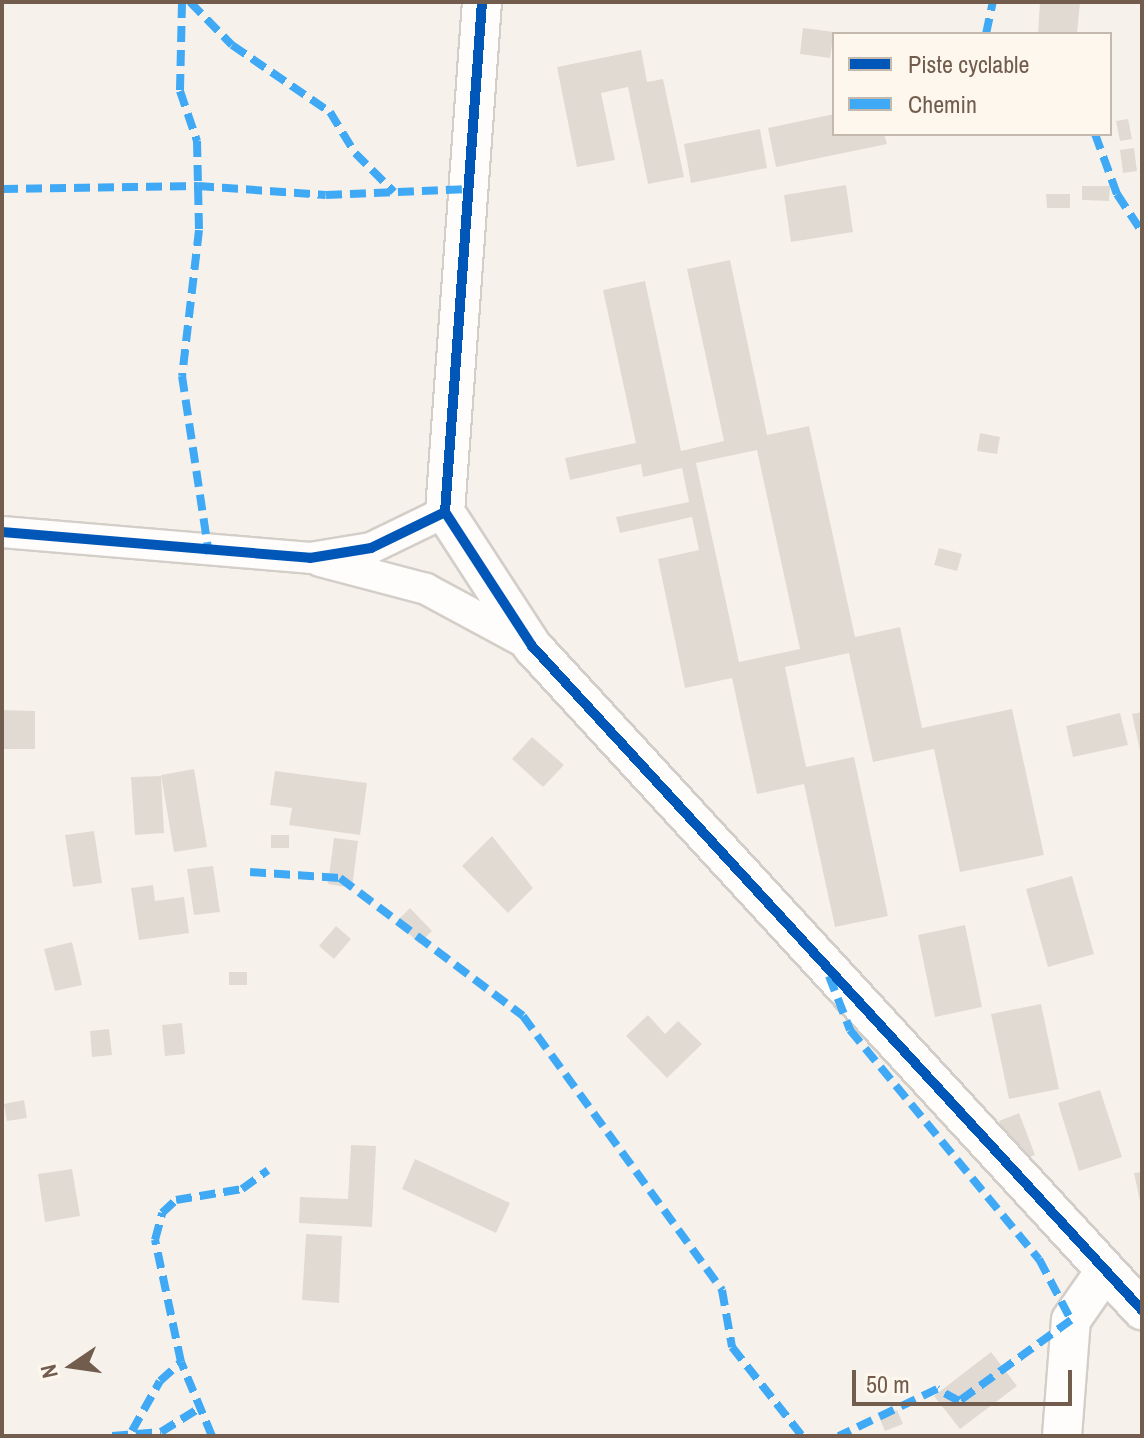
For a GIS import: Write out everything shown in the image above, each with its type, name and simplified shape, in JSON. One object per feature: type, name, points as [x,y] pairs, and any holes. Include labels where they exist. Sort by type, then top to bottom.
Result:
[{"type":"street","points":[[482,2],[445,512],[532,646],[1142,1310]]},
{"type":"street","points":[[310,558],[371,548],[445,512]]},
{"type":"street","points":[[2,532],[310,558],[426,589],[532,646]]},
{"type":"street","points":[[1062,1436],[1071,1320],[1105,1271]]},
{"type":"building","points":[[1040,2],[1080,2],[1077,32],[1038,32]]},
{"type":"building","points":[[803,28],[834,32],[830,58],[800,54]]},
{"type":"building","points":[[641,50],[647,82],[663,79],[684,177],[648,184],[628,87],[601,93],[615,160],[577,167],[557,67]]},
{"type":"building","points":[[832,114],[832,136],[885,136],[887,144],[776,167],[768,128]]},
{"type":"building","points":[[1128,119],[1132,139],[1120,141],[1116,121]]},
{"type":"building","points":[[760,129],[767,168],[691,183],[684,144]]},
{"type":"building","points":[[1134,148],[1137,171],[1123,173],[1120,150]]},
{"type":"building","points":[[846,185],[853,232],[791,242],[784,195]]},
{"type":"building","points":[[1082,186],[1110,186],[1109,201],[1082,200]]},
{"type":"building","points":[[1046,194],[1070,194],[1070,208],[1047,208]]},
{"type":"building","points":[[730,260],[767,435],[809,426],[855,637],[900,627],[922,728],[1012,709],[1044,855],[960,872],[934,749],[873,762],[849,653],[785,667],[806,767],[854,757],[888,916],[835,927],[804,784],[757,794],[732,678],[685,688],[658,559],[699,550],[692,517],[620,533],[616,517],[689,502],[682,468],[643,477],[641,464],[570,480],[565,458],[636,443],[603,290],[645,281],[681,451],[724,441],[687,269]],"holes":[[[757,450],[800,649],[739,662],[696,463]]]},
{"type":"building","points":[[980,433],[1000,437],[997,454],[977,451]]},
{"type":"building","points":[[939,548],[962,554],[957,571],[934,565]]},
{"type":"building","points":[[2,710],[35,711],[35,749],[2,749]]},
{"type":"building","points":[[1142,712],[1142,755],[1141,755],[1132,714]]},
{"type":"building","points":[[1120,713],[1128,745],[1073,757],[1066,726]]},
{"type":"building","points":[[532,737],[564,765],[543,787],[512,759]]},
{"type":"building","points":[[194,769],[207,847],[174,852],[161,775]]},
{"type":"building","points":[[275,771],[367,783],[360,835],[289,825],[292,808],[270,805]]},
{"type":"building","points":[[161,776],[164,833],[135,835],[131,777]]},
{"type":"building","points":[[94,831],[102,883],[73,887],[65,835]]},
{"type":"building","points":[[271,835],[289,835],[289,848],[271,848]]},
{"type":"building","points":[[492,836],[533,888],[508,913],[462,866]]},
{"type":"building","points":[[334,838],[358,841],[352,888],[328,884]]},
{"type":"building","points":[[213,866],[220,912],[194,915],[187,869]]},
{"type":"building","points":[[1072,876],[1094,954],[1048,967],[1026,889]]},
{"type":"building","points":[[153,885],[155,901],[184,897],[189,933],[139,940],[131,888]]},
{"type":"building","points":[[410,908],[432,931],[419,944],[397,921]]},
{"type":"building","points":[[965,925],[982,1007],[935,1017],[918,935]]},
{"type":"building","points":[[336,926],[351,939],[334,959],[319,946]]},
{"type":"building","points":[[72,942],[82,985],[55,991],[44,949]]},
{"type":"building","points":[[229,972],[247,972],[247,985],[229,985]]},
{"type":"building","points":[[1041,1004],[1059,1089],[1009,1099],[991,1014]]},
{"type":"building","points":[[648,1015],[665,1034],[678,1021],[702,1044],[667,1078],[626,1036]]},
{"type":"building","points":[[182,1023],[185,1054],[165,1056],[162,1025]]},
{"type":"building","points":[[109,1029],[112,1055],[92,1057],[90,1031]]},
{"type":"building","points":[[1100,1090],[1122,1157],[1079,1171],[1058,1103]]},
{"type":"building","points":[[24,1100],[27,1118],[7,1121],[4,1104]]},
{"type":"building","points":[[1019,1113],[1035,1155],[1015,1162],[999,1121]]},
{"type":"building","points":[[351,1145],[376,1146],[372,1227],[299,1223],[300,1197],[348,1199]]},
{"type":"building","points":[[415,1159],[510,1203],[496,1233],[402,1189]]},
{"type":"building","points":[[72,1169],[80,1216],[45,1222],[38,1174]]},
{"type":"building","points":[[1142,1172],[1142,1206],[1141,1206],[1134,1173]]},
{"type":"building","points":[[306,1234],[342,1236],[339,1303],[302,1300]]},
{"type":"building","points":[[991,1352],[1017,1386],[960,1429],[934,1396]]},
{"type":"building","points":[[897,1410],[903,1424],[885,1431],[879,1417]]},
{"type":"marked path","points":[[182,2],[180,91],[197,141],[199,230],[182,376],[209,554]]},
{"type":"marked path","points":[[190,2],[232,45],[330,112],[355,153],[394,192]]},
{"type":"marked path","points":[[986,32],[993,2]]},
{"type":"marked path","points":[[1096,136],[1117,194],[1142,232]]},
{"type":"marked path","points":[[2,189],[198,186],[326,195],[470,189]]},
{"type":"marked path","points":[[250,872],[340,878],[523,1016],[722,1290],[732,1347],[802,1436]]},
{"type":"marked path","points":[[829,976],[850,1030],[1039,1259],[1071,1320],[959,1401],[937,1389],[839,1436]]},
{"type":"marked path","points":[[212,1436],[181,1362],[155,1240],[162,1213],[176,1200],[242,1189],[268,1170]]},
{"type":"marked path","points":[[132,1431],[160,1381],[181,1362]]},
{"type":"marked path","points":[[112,1436],[161,1432],[198,1409]]},
{"type":"cycle path","points":[[482,2],[445,512],[532,646],[1142,1310]]},
{"type":"cycle path","points":[[2,532],[310,558],[371,548],[445,512]]}]
